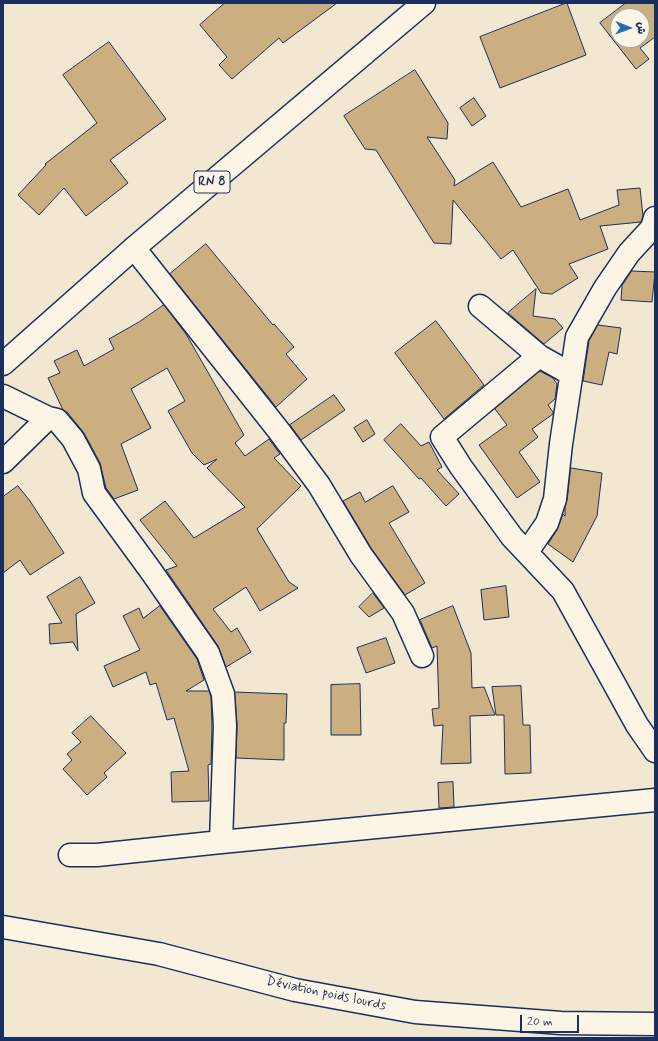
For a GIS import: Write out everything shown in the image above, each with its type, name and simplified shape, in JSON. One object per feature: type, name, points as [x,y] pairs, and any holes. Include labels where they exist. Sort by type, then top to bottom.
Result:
[{"type":"main road","name":"RN 8","points":[[3,364],[134,248],[424,3]]},
{"type":"main road","points":[[527,552],[547,522],[555,499],[561,444],[577,337],[605,288],[628,253],[652,228],[655,218]]},
{"type":"main road","points":[[134,248],[320,485],[361,555],[403,613],[422,656]]},
{"type":"main road","points":[[480,306],[539,356],[572,374]]},
{"type":"main road","points":[[539,356],[442,437],[461,467],[512,537],[563,591],[637,725],[655,751]]},
{"type":"main road","points":[[3,396],[48,418],[57,420],[74,438],[89,469],[94,493],[208,653],[223,694],[225,726],[221,842]]},
{"type":"main road","points":[[3,462],[48,418]]},
{"type":"main road","points":[[70,855],[97,855],[655,800]]},
{"type":"main road","name":"Déviation poids lourds","points":[[3,927],[159,954],[295,990],[415,1012],[561,1023],[655,1024]]},
{"type":"building","points":[[225,3],[337,3],[283,43],[279,38],[232,79],[219,65],[227,57],[200,25]]},
{"type":"building","points":[[567,3],[586,55],[500,88],[480,37]]},
{"type":"building","points":[[626,3],[655,3],[655,37],[650,41],[650,8],[620,8]]},
{"type":"building","points":[[610,15],[610,36],[600,23]]},
{"type":"building","points":[[109,42],[166,119],[110,160],[128,183],[86,216],[64,188],[39,215],[18,195],[46,165],[45,164],[97,123],[63,75]]},
{"type":"building","points":[[620,48],[640,48],[649,59],[636,69]]},
{"type":"building","points":[[415,70],[448,123],[447,139],[427,137],[455,180],[454,186],[493,162],[521,207],[568,189],[580,220],[619,205],[617,190],[640,188],[643,216],[641,222],[600,226],[608,249],[569,264],[578,278],[552,294],[541,293],[513,250],[501,259],[453,200],[451,244],[434,243],[376,150],[365,149],[344,116]]},
{"type":"building","points":[[474,98],[486,116],[472,126],[460,108]]},
{"type":"building","points":[[206,244],[273,325],[274,324],[294,347],[286,354],[307,379],[276,407],[170,274]]},
{"type":"building","points":[[632,271],[655,272],[652,302],[621,300],[622,286]]},
{"type":"building","points":[[536,289],[533,316],[555,319],[563,328],[544,344],[508,313]]},
{"type":"building","points":[[164,305],[186,334],[244,435],[235,443],[245,456],[269,439],[280,454],[274,458],[301,486],[257,529],[289,582],[298,588],[260,611],[246,587],[213,609],[231,632],[237,628],[251,652],[226,667],[218,646],[166,570],[177,566],[140,520],[165,501],[194,538],[245,507],[207,468],[217,459],[204,465],[192,453],[168,411],[185,401],[167,368],[131,389],[151,428],[121,444],[138,490],[114,499],[106,488],[100,463],[84,433],[67,412],[63,410],[48,378],[60,373],[54,361],[77,350],[84,366],[114,349],[109,339],[139,322]]},
{"type":"building","points":[[436,321],[484,385],[444,419],[395,353]]},
{"type":"building","points":[[598,325],[621,328],[617,354],[609,352],[602,385],[583,381],[589,341]]},
{"type":"building","points":[[540,371],[553,378],[557,384],[555,399],[548,405],[553,414],[532,429],[538,437],[519,452],[540,482],[517,498],[479,445],[507,425],[495,409]]},
{"type":"building","points":[[334,395],[345,410],[301,440],[290,425]]},
{"type":"building","points":[[367,420],[375,434],[363,442],[354,428]]},
{"type":"building","points":[[401,424],[421,446],[429,442],[442,467],[437,470],[459,494],[446,506],[384,440]]},
{"type":"building","points":[[571,468],[602,473],[597,516],[573,562],[548,544],[557,530],[563,514],[565,516]]},
{"type":"building","points":[[18,486],[30,501],[64,553],[30,575],[20,560],[3,573],[3,497]]},
{"type":"building","points":[[393,486],[409,512],[389,523],[425,583],[405,595],[371,548],[343,501],[360,492],[365,502]]},
{"type":"building","points":[[80,577],[95,603],[76,614],[78,651],[73,642],[50,644],[49,624],[62,623],[47,597]]},
{"type":"building","points":[[506,586],[509,617],[484,620],[481,590]]},
{"type":"building","points":[[373,593],[384,608],[369,617],[359,607]]},
{"type":"building","points":[[160,606],[197,659],[204,680],[186,691],[209,691],[211,697],[211,764],[208,765],[209,801],[172,802],[171,772],[189,771],[174,718],[167,720],[156,683],[150,685],[146,672],[113,687],[104,666],[140,650],[123,616],[139,608],[143,618]]},
{"type":"building","points":[[453,606],[471,653],[472,688],[484,687],[495,715],[470,716],[471,763],[441,764],[443,725],[434,726],[432,709],[439,708],[437,646],[432,648],[420,620]]},
{"type":"building","points":[[386,638],[395,663],[366,673],[357,648]]},
{"type":"building","points":[[360,684],[361,735],[331,735],[331,685]]},
{"type":"building","points":[[521,686],[523,725],[530,725],[531,773],[505,774],[504,715],[496,715],[492,687]]},
{"type":"building","points":[[235,692],[287,694],[286,723],[284,723],[284,760],[236,758],[237,725]]},
{"type":"building","points":[[91,716],[126,753],[104,773],[107,777],[87,795],[63,769],[72,760],[67,754],[81,742],[72,733]]},
{"type":"building","points":[[453,782],[454,807],[439,808],[438,783]]}]
